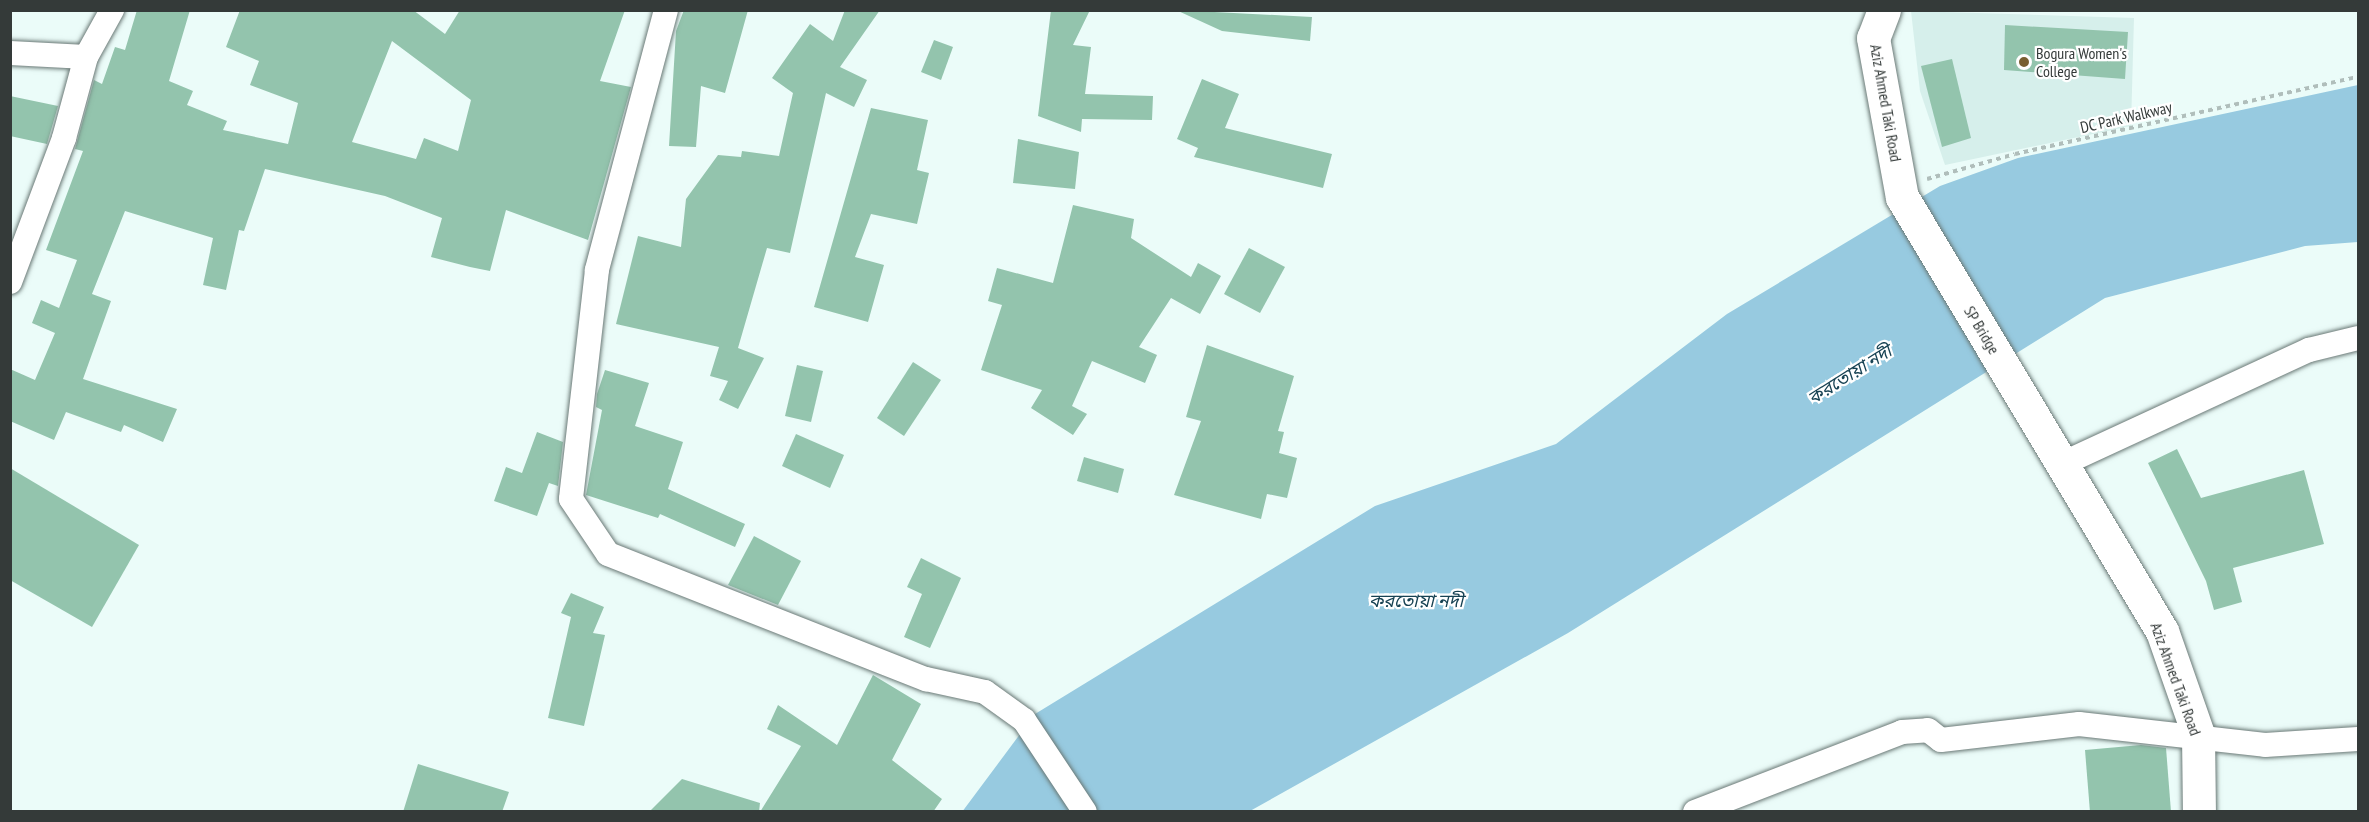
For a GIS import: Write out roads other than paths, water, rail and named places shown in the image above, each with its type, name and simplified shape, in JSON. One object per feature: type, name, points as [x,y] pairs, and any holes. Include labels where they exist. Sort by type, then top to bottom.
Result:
[{"type":"street","points":[[10,282],[64,138],[86,57],[112,10]]},
{"type":"street","points":[[666,10],[597,270],[571,499],[608,554],[926,679],[985,692],[1024,720],[1085,812]]},
{"type":"street","name":"Aziz Ahmed Taki Road","points":[[1884,10],[1874,38],[1901,192]]},
{"type":"street","points":[[10,52],[86,57]]},
{"type":"street","name":"SP Bridge","points":[[1901,192],[2062,464]]},
{"type":"street","points":[[2062,464],[2309,350],[2358,338]]},
{"type":"street","name":"Aziz Ahmed Taki Road","points":[[2062,464],[2162,631],[2198,734],[2199,812]]},
{"type":"street","points":[[1695,812],[1902,732],[1928,730],[1941,740],[2079,724],[2198,734],[2265,745],[2358,738]]},
{"type":"water","name":"করতোয়া নদী","points":[[2358,85],[2358,242],[2305,246],[2105,298],[1568,633],[1250,811],[962,812],[1035,714],[1375,506],[1556,444],[1727,314],[1940,186],[2018,158]]},
{"type":"place","name":"Bogura Women's College","points":[[2024,62]]}]
